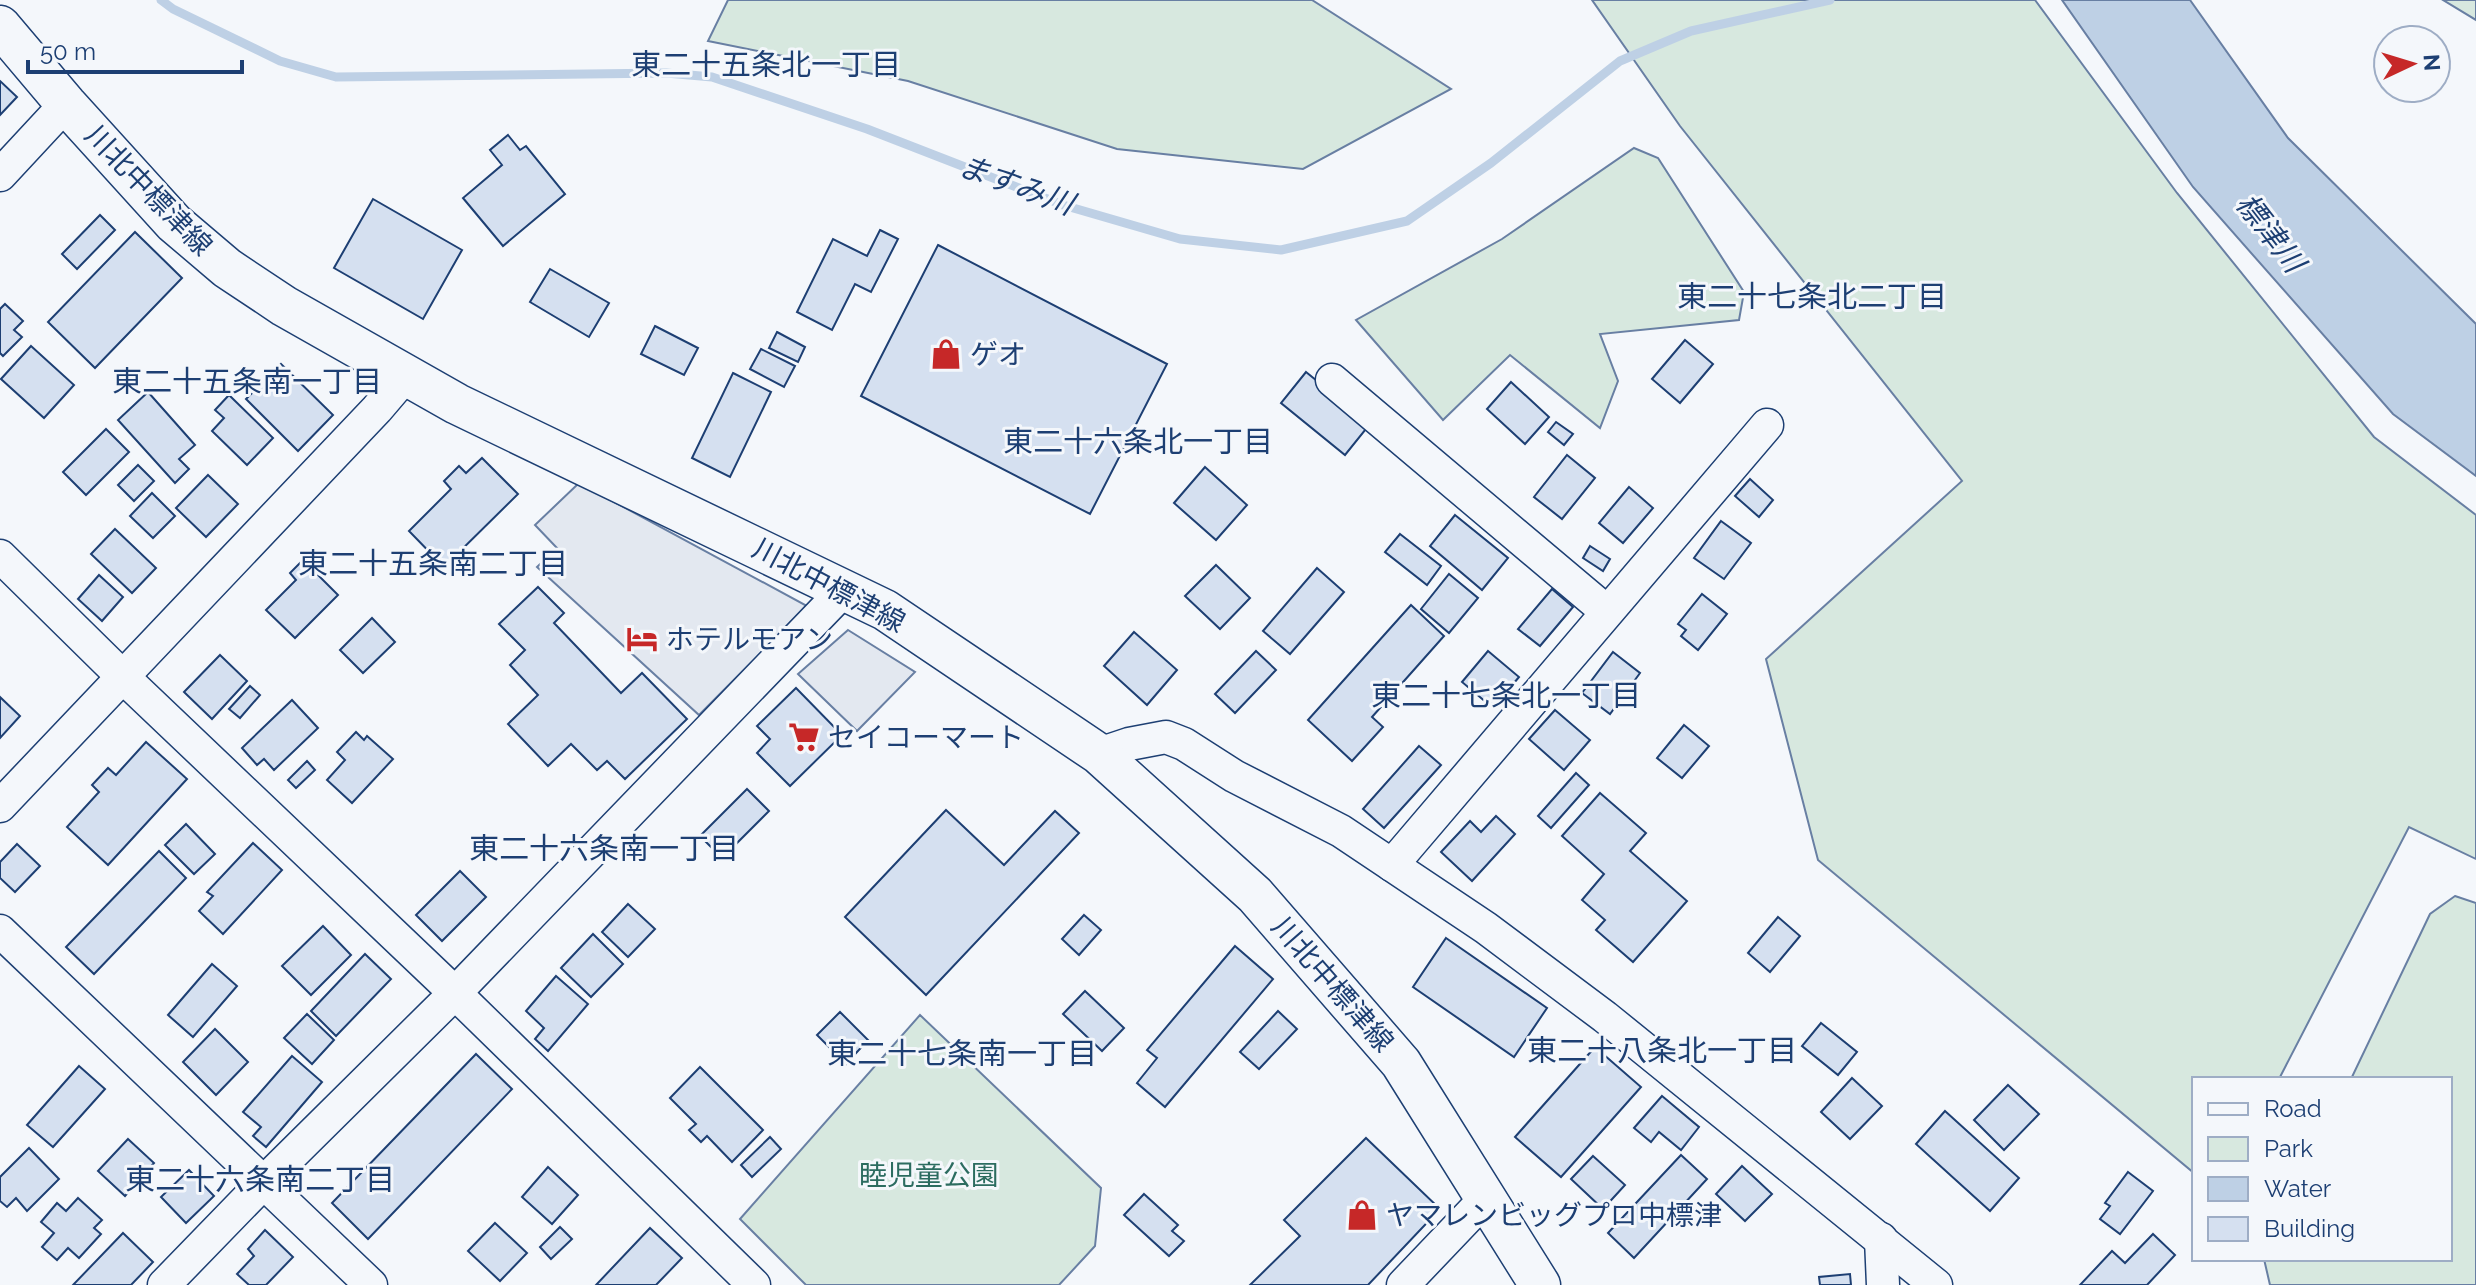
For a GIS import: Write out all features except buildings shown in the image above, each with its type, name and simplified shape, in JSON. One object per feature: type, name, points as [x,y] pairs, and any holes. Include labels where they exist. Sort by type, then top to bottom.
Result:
[{"type":"main road","name":"川北中標津線","points":[[0,26],[174,223],[227,268],[284,306],[457,404],[885,610],[1099,754],[1233,874],[1297,941],[1401,1063],[1540,1285]]},
{"type":"street","points":[[0,175],[66,104]]},
{"type":"street","points":[[0,806],[406,375]]},
{"type":"street","points":[[1332,380],[1606,611]]},
{"type":"street","points":[[1392,865],[1767,425]]},
{"type":"street","points":[[0,556],[754,1285]]},
{"type":"street","points":[[164,1285],[455,993],[844,590]]},
{"type":"street","points":[[1099,754],[1166,737],[1341,831],[1486,928],[1605,1017],[1936,1285]]},
{"type":"street","points":[[0,931],[371,1285]]},
{"type":"street","points":[[1403,1285],[1486,1198]]},
{"type":"street","points":[[1881,1239],[1883,1285]]},
{"type":"green space","points":[[728,0],[1312,0],[1451,89],[1303,169],[1117,149],[908,81],[708,41]]},
{"type":"green space","points":[[1592,0],[2035,0],[2177,193],[2374,437],[2476,515],[2476,859],[2409,827],[2280,1077],[2192,1077],[2192,1171],[1818,860],[1766,659],[1962,481],[1680,126]]},
{"type":"green space","points":[[2443,0],[2476,0],[2476,20]]},
{"type":"green space","points":[[1634,148],[1658,158],[1744,292],[1739,320],[1600,334],[1618,381],[1600,428],[1510,355],[1443,420],[1356,320],[1502,239]]},
{"type":"green space","points":[[2455,896],[2476,903],[2476,1285],[2270,1285],[2264,1261],[2452,1261],[2452,1077],[2352,1077],[2430,914]]},
{"type":"green space","name":"睦児童公園","points":[[920,1015],[1101,1188],[1095,1246],[1059,1285],[806,1285],[740,1219]]},
{"type":"shaded area","points":[[579,483],[807,606],[699,715],[537,567],[557,548],[535,525]]},
{"type":"shaded area","points":[[848,630],[915,672],[857,731],[798,674]]},
{"type":"water","name":"標津川","points":[[2062,0],[2190,0],[2288,138],[2476,324],[2476,476],[2393,414],[2193,187]]},
{"type":"waterway","name":"ますみ川","points":[[161,0],[173,9],[280,61],[336,77],[666,73],[712,77],[867,129],[1063,205],[1180,239],[1281,250],[1407,221],[1491,163],[1620,61],[1691,31],[1830,0]]},
{"type":"place","name":"ゲオ","points":[[946,354]]},
{"type":"place","name":"ホテルモアン","points":[[642,639]]},
{"type":"place","name":"セイコーマート","points":[[804,737]]},
{"type":"place","name":"ヤマレンビッグプロ中標津","points":[[1362,1215]]},
{"type":"district","name":"東二十五条北一丁目","points":[[766,65]]},
{"type":"district","name":"東二十七条北二丁目","points":[[1812,297]]},
{"type":"district","name":"東二十五条南一丁目","points":[[247,382]]},
{"type":"district","name":"東二十六条北一丁目","points":[[1138,442]]},
{"type":"district","name":"東二十五条南二丁目","points":[[433,564]]},
{"type":"district","name":"東二十七条北一丁目","points":[[1506,696]]},
{"type":"district","name":"東二十六条南一丁目","points":[[604,849]]},
{"type":"district","name":"東二十八条北一丁目","points":[[1662,1051]]},
{"type":"district","name":"東二十七条南一丁目","points":[[962,1054]]},
{"type":"district","name":"東二十六条南二丁目","points":[[260,1180]]}]
